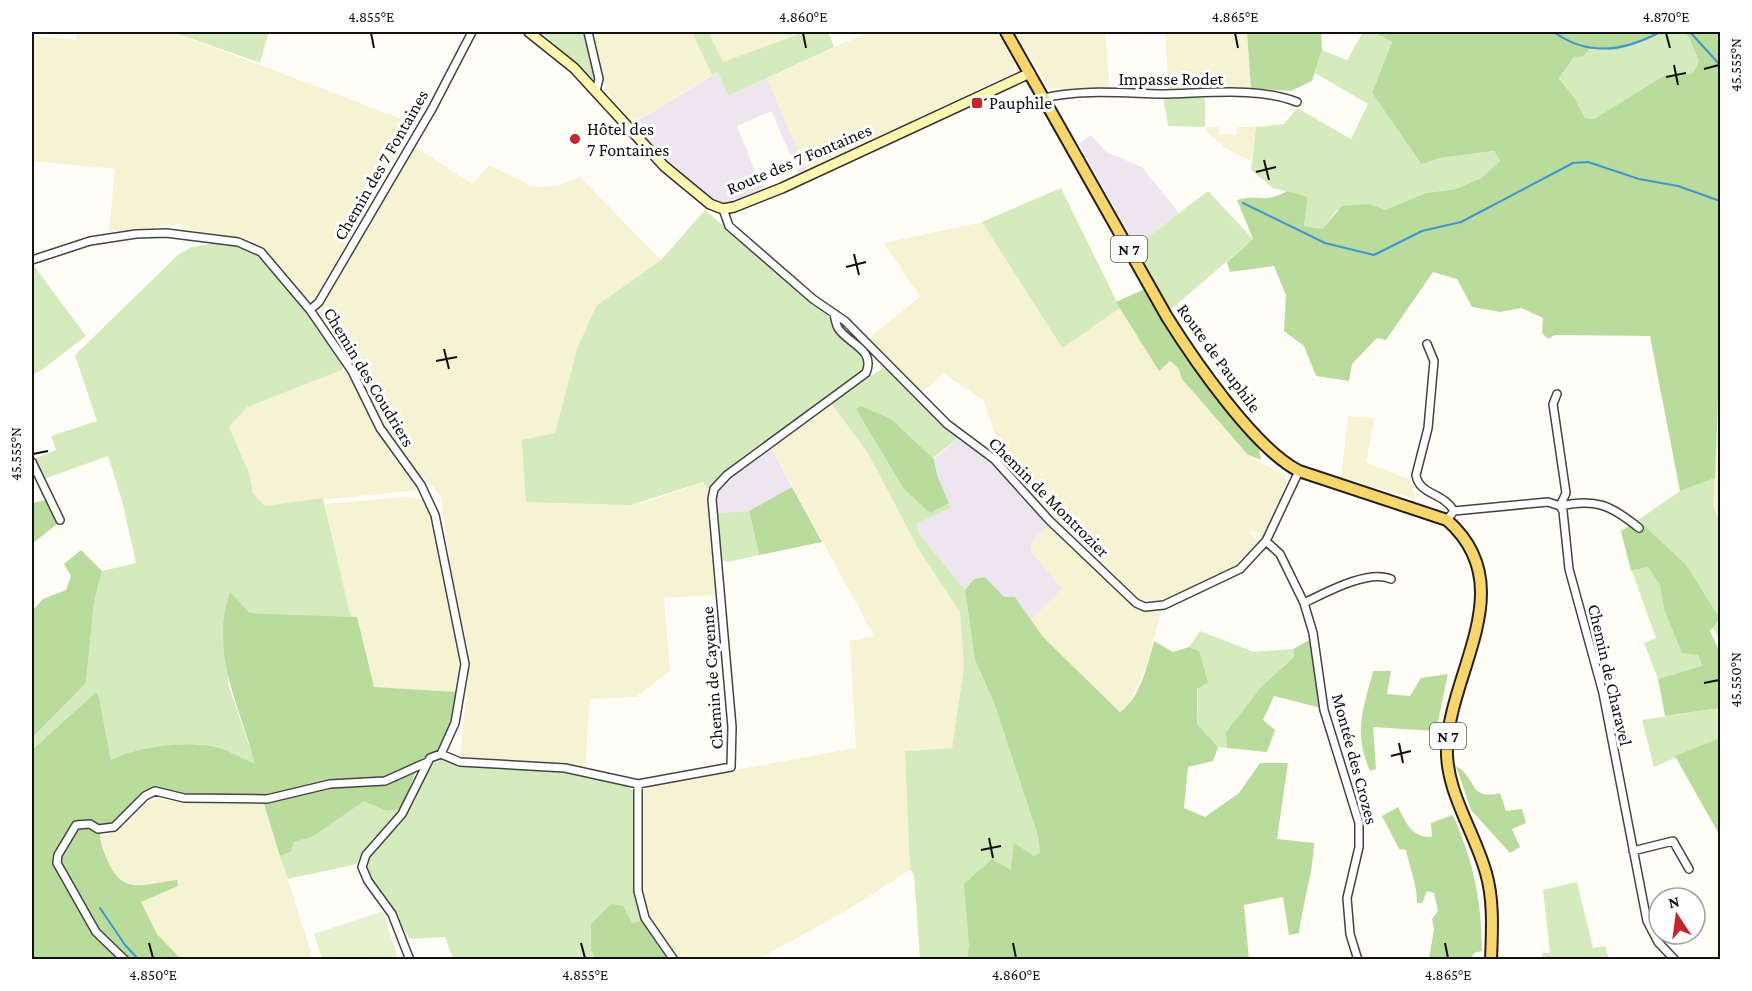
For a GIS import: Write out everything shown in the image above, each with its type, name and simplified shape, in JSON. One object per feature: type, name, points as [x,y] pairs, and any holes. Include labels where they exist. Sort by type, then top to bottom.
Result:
[{"type":"main road","name":"Route de Pauphile","points":[[1006,32],[1183,343],[1262,443],[1282,461],[1299,471]]},
{"type":"main road","name":"N 7","points":[[1299,471],[1451,515],[1470,548],[1480,584],[1480,621],[1450,719],[1447,749],[1454,787],[1487,874],[1492,932],[1491,960]]},
{"type":"street","name":"Chemin des 7 Fontaines","points":[[310,310],[319,302],[432,109],[472,32]]},
{"type":"street","name":"Route des 7 Fontaines","points":[[528,32],[555,51],[596,91],[664,166],[710,204],[723,209],[734,207],[790,184],[1029,73]]},
{"type":"street","points":[[588,32],[599,79],[596,91]]},
{"type":"street","name":"Impasse Rodet","points":[[1044,98],[1112,94],[1251,94],[1285,97],[1297,102]]},
{"type":"street","name":"Chemin de Montrozier","points":[[723,209],[729,226],[813,299],[845,321],[947,424],[994,459],[1049,520],[1136,603],[1145,607],[1155,607],[1176,601],[1240,568],[1266,541],[1299,471]]},
{"type":"street","name":"Chemin des Coudriers","points":[[32,260],[90,241],[136,234],[166,233],[238,242],[256,249],[268,259],[310,310],[352,371],[380,428],[421,485],[435,515],[465,664],[455,723],[441,754]]},
{"type":"street","name":"Chemin de Cayenne","points":[[441,754],[460,762],[565,768],[638,784],[731,767],[732,727],[712,499],[714,489],[727,475],[866,374],[869,366],[866,356],[839,330],[834,314]]},
{"type":"street","points":[[1427,344],[1434,361],[1428,428],[1416,476],[1424,489],[1446,500],[1451,515],[1548,502],[1560,506],[1578,502],[1603,504],[1639,528]]},
{"type":"street","name":"Chemin de Charavel","points":[[1557,394],[1553,404],[1566,493],[1560,506],[1565,517],[1569,569],[1603,693],[1647,921],[1658,942],[1674,960]]},
{"type":"street","points":[[32,462],[60,520]]},
{"type":"street","name":"Montée des Crozes","points":[[1266,541],[1280,555],[1304,603],[1315,642],[1324,710],[1359,823],[1359,847],[1347,898],[1350,934],[1358,960]]},
{"type":"street","points":[[1304,603],[1358,580],[1383,576],[1391,579]]},
{"type":"street","points":[[125,960],[96,932],[57,863],[58,855],[76,825],[90,824],[98,829],[114,827],[145,796],[155,791],[191,798],[267,799],[330,784],[385,781],[441,754]]},
{"type":"street","points":[[410,960],[392,914],[368,880],[362,867],[366,855],[409,803],[425,763]]},
{"type":"street","points":[[638,784],[638,891],[645,918],[674,960]]},
{"type":"street","points":[[1633,851],[1673,841],[1689,869]]},
{"type":"shaded area","points":[[78,32],[173,32],[415,124],[316,297],[306,300],[268,252],[251,240],[191,230],[181,224],[109,232],[115,169],[32,161],[32,36],[76,40]]},
{"type":"shaded area","points":[[591,32],[692,32],[712,75],[632,124],[606,91]]},
{"type":"shaded area","points":[[708,32],[805,32],[723,63]]},
{"type":"shaded area","points":[[869,32],[997,32],[1014,62],[1015,72],[807,171],[767,78]]},
{"type":"shaded area","points":[[1015,32],[1105,32],[1110,90],[1049,88]]},
{"type":"shaded area","points":[[1165,32],[1247,32],[1251,88],[1169,91]]},
{"type":"shaded area","points":[[718,72],[728,96],[767,78],[807,171],[799,174],[771,111],[737,126],[763,191],[736,202],[718,203],[708,198],[665,162],[632,124]]},
{"type":"shaded area","points":[[1205,127],[1219,127],[1219,134],[1236,135],[1237,127],[1256,127],[1251,161],[1230,151],[1206,132]]},
{"type":"shaded area","points":[[1091,135],[1106,152],[1142,167],[1179,213],[1136,246],[1079,144]]},
{"type":"shaded area","points":[[413,145],[472,184],[489,165],[534,187],[558,186],[580,177],[661,260],[596,306],[577,349],[555,433],[601,503],[631,505],[644,503],[703,482],[708,489],[716,595],[664,598],[670,671],[636,697],[590,699],[585,769],[530,762],[460,758],[470,658],[450,566],[441,497],[434,487],[408,464],[394,444],[362,381],[318,314]]},
{"type":"shaded area","points":[[982,222],[1061,347],[1120,308],[1159,370],[1170,361],[1178,368],[1182,379],[1248,455],[1286,476],[1287,481],[1282,496],[1262,538],[1253,530],[1249,532],[1259,542],[1234,566],[1172,597],[1158,601],[1140,599],[1057,521],[1012,472],[1005,462],[983,400],[944,374],[921,393],[866,340],[920,297],[884,243]]},
{"type":"shaded area","points":[[1720,343],[1720,525],[1713,504]]},
{"type":"shaded area","points":[[342,370],[348,372],[385,443],[417,490],[265,506],[253,493],[249,473],[229,427],[246,407]]},
{"type":"shaded area","points":[[830,402],[868,453],[919,550],[960,612],[964,666],[952,748],[905,751],[910,870],[844,912],[759,959],[678,959],[663,942],[645,911],[641,890],[640,795],[644,790],[652,785],[856,748],[850,641],[874,636],[771,447]]},
{"type":"shaded area","points":[[1348,416],[1375,418],[1366,462],[1410,480],[1416,499],[1341,478]]},
{"type":"shaded area","points":[[959,437],[991,459],[1050,525],[1035,537],[1030,550],[1063,589],[1031,620],[1015,597],[1004,598],[985,577],[974,579],[965,590],[920,535],[916,524],[951,508],[937,475],[934,459]]},
{"type":"shaded area","points":[[771,447],[792,487],[749,511],[716,513],[716,494],[720,486]]},
{"type":"shaded area","points":[[405,497],[426,500],[434,527],[460,654],[458,692],[373,687],[357,618],[351,617],[325,504]]},
{"type":"shaded area","points":[[1050,525],[1133,607],[1150,611],[1162,609],[1146,667],[1128,706],[1121,712],[1043,637],[1031,620],[1062,589],[1030,550],[1035,537]]},
{"type":"shaded area","points":[[150,800],[205,804],[264,804],[313,959],[181,959],[157,934],[141,902],[178,886],[130,886],[113,875],[98,837],[113,833],[126,825]]},
{"type":"green space","points":[[173,32],[269,32],[260,63]]},
{"type":"green space","points":[[542,32],[584,32],[595,78],[592,80]]},
{"type":"green space","points":[[692,32],[708,32],[723,62],[805,32],[828,32],[834,47],[728,96],[718,72],[712,75]]},
{"type":"green space","points":[[1247,32],[1321,32],[1322,50],[1312,81],[1291,91],[1251,88]]},
{"type":"green space","points":[[1363,32],[1373,32],[1392,42],[1372,93],[1420,163],[1494,151],[1500,161],[1481,178],[1456,189],[1426,193],[1385,210],[1370,204],[1337,210],[1322,229],[1304,226],[1308,197],[1273,188],[1251,170],[1256,127],[1284,124],[1297,108],[1351,139],[1368,104],[1315,73],[1322,50],[1347,60]]},
{"type":"green space","points":[[1373,32],[1664,32],[1619,50],[1589,49],[1583,56],[1574,57],[1559,78],[1574,97],[1585,118],[1594,119],[1665,75],[1674,77],[1693,73],[1699,61],[1688,36],[1682,32],[1720,32],[1720,343],[1715,478],[1680,491],[1650,336],[1555,335],[1548,339],[1542,333],[1543,318],[1521,308],[1500,312],[1472,307],[1457,279],[1433,272],[1386,340],[1377,338],[1352,364],[1349,381],[1316,376],[1304,346],[1284,331],[1286,295],[1274,266],[1230,272],[1227,262],[1253,239],[1237,200],[1273,197],[1287,191],[1308,197],[1304,226],[1322,229],[1342,206],[1370,204],[1385,210],[1426,193],[1456,189],[1481,178],[1500,161],[1494,151],[1440,158],[1421,164],[1372,93],[1392,42]]},
{"type":"green space","points":[[1664,32],[1682,32],[1688,36],[1699,61],[1693,73],[1674,77],[1665,75],[1594,119],[1585,118],[1574,97],[1559,77],[1574,57],[1589,49],[1619,50]]},
{"type":"green space","points":[[1163,96],[1205,98],[1205,127],[1168,126]]},
{"type":"green space","points":[[1061,188],[1120,308],[1062,348],[982,222]]},
{"type":"green space","points":[[1208,191],[1253,239],[1170,310],[1136,246]]},
{"type":"green space","points":[[705,210],[829,317],[838,336],[859,352],[864,363],[863,371],[720,475],[708,489],[703,482],[631,505],[526,502],[522,440],[555,433],[577,349],[596,306],[661,260]]},
{"type":"green space","points":[[215,243],[245,249],[265,260],[302,304],[343,364],[342,370],[247,407],[229,427],[249,473],[253,493],[265,506],[323,498],[351,617],[250,613],[230,593],[228,684],[256,765],[224,749],[189,744],[146,749],[111,760],[99,697],[96,692],[32,750],[32,738],[86,683],[94,602],[102,571],[136,563],[122,501],[108,456],[44,479],[34,459],[56,450],[51,436],[97,421],[75,355],[179,254],[192,247]]},
{"type":"green space","points":[[32,263],[86,336],[32,375]]},
{"type":"green space","points":[[1145,289],[1199,371],[1259,449],[1261,460],[1248,455],[1182,379],[1178,368],[1170,361],[1159,371],[1116,302]]},
{"type":"green space","points":[[885,367],[943,426],[959,437],[933,458],[891,419],[929,513],[949,503],[951,508],[916,524],[920,535],[965,590],[975,660],[994,703],[1038,836],[1040,853],[1011,871],[969,945],[967,959],[920,959],[914,875],[910,869],[905,751],[952,748],[964,666],[960,612],[919,550],[868,453],[830,402]]},
{"type":"green space","points":[[861,406],[891,419],[934,459],[937,475],[949,503],[930,513],[904,489],[856,409]]},
{"type":"green space","points":[[1715,478],[1713,504],[1720,525],[1720,619],[1638,520],[1680,491]]},
{"type":"green space","points":[[792,487],[822,542],[759,555],[749,511]]},
{"type":"green space","points":[[46,500],[57,524],[32,544],[32,503]]},
{"type":"green space","points":[[749,511],[759,555],[728,562],[722,560],[716,513]]},
{"type":"green space","points":[[1638,520],[1686,565],[1720,619],[1710,631],[1720,653],[1720,708],[1665,716],[1658,679],[1702,666],[1698,655],[1682,653],[1664,609],[1660,585],[1648,567],[1631,571],[1621,531]]},
{"type":"green space","points":[[81,550],[102,571],[94,602],[86,683],[32,738],[32,611],[43,599],[66,590],[71,576],[64,564]]},
{"type":"green space","points":[[1648,567],[1660,585],[1664,609],[1698,655],[1702,667],[1658,679],[1644,643],[1656,638],[1632,571]]},
{"type":"green space","points":[[985,577],[1004,597],[1015,597],[1043,637],[1120,712],[1133,699],[1138,690],[1154,641],[1173,652],[1189,647],[1199,651],[1208,682],[1197,689],[1197,724],[1218,747],[1213,761],[1188,767],[1184,808],[1205,817],[1239,793],[1260,763],[1288,763],[1277,839],[1314,843],[1312,866],[1299,933],[1289,935],[1283,897],[1244,905],[1249,959],[967,959],[969,945],[964,884],[992,859],[1011,870],[1014,843],[1034,856],[1040,853],[1038,836],[994,703],[975,660],[965,590],[974,579]]},
{"type":"green space","points":[[230,592],[250,613],[357,617],[374,687],[458,692],[450,726],[441,748],[398,772],[383,777],[328,782],[264,796],[194,796],[162,789],[144,793],[111,824],[102,825],[101,841],[112,870],[126,883],[143,885],[177,880],[178,886],[141,902],[157,934],[181,959],[32,959],[32,750],[96,692],[99,697],[111,760],[121,755],[160,746],[188,744],[217,747],[255,764],[229,679],[225,658],[224,615]]},
{"type":"green space","points":[[1720,619],[1720,641],[1713,628]]},
{"type":"green space","points":[[1200,631],[1254,652],[1293,649],[1294,657],[1261,687],[1226,732],[1227,748],[1218,747],[1197,724],[1199,651],[1189,647]]},
{"type":"green space","points":[[1311,639],[1321,708],[1274,696],[1263,720],[1275,730],[1267,752],[1227,748],[1226,732],[1261,687],[1294,657],[1293,649]]},
{"type":"green space","points":[[1373,671],[1391,671],[1387,694],[1410,696],[1421,678],[1448,674],[1436,731],[1373,727],[1376,769],[1370,771],[1362,744],[1361,721]]},
{"type":"green space","points":[[1720,708],[1720,738],[1654,767],[1642,720]]},
{"type":"green space","points":[[1720,738],[1720,836],[1675,756]]},
{"type":"green space","points":[[440,759],[451,762],[566,771],[624,783],[634,792],[634,882],[642,921],[632,924],[591,950],[596,959],[453,959],[445,937],[410,939],[369,877],[366,863],[413,804],[429,764]]},
{"type":"green space","points":[[1456,766],[1463,771],[1478,791],[1490,795],[1500,793],[1506,811],[1522,809],[1526,823],[1512,829],[1520,847],[1510,853],[1471,810]]},
{"type":"green space","points":[[416,771],[401,809],[387,811],[364,801],[312,837],[294,842],[291,852],[280,856],[264,804],[343,785],[384,784]]},
{"type":"green space","points":[[364,800],[387,811],[401,809],[362,853],[357,864],[288,879],[280,856],[291,852],[294,842],[312,837]]},
{"type":"green space","points":[[1398,807],[1410,828],[1419,835],[1425,836],[1432,837],[1431,823],[1453,815],[1471,866],[1478,897],[1482,951],[1474,953],[1471,959],[1429,959],[1434,929],[1432,919],[1438,911],[1434,893],[1427,891],[1422,903],[1417,903],[1415,883],[1406,850],[1399,849],[1382,816]]},
{"type":"green space","points":[[1577,882],[1593,948],[1605,946],[1609,959],[1543,959],[1542,953],[1550,953],[1543,890]]},
{"type":"green space","points":[[611,904],[623,906],[632,923],[642,921],[667,959],[596,959],[591,950],[591,924]]},
{"type":"green space","points":[[383,911],[398,959],[322,959],[314,934]]},
{"type":"waterway","points":[[1554,32],[1567,40],[1593,48],[1633,44],[1660,32]]},
{"type":"waterway","points":[[1690,32],[1720,65]]},
{"type":"waterway","points":[[1243,203],[1325,243],[1374,255],[1422,231],[1461,222],[1573,163],[1588,162],[1639,179],[1678,186],[1720,201]]},
{"type":"waterway","points":[[100,908],[125,945],[139,960]]},
{"type":"place","name":"Pauphile","points":[[977,103]]},
{"type":"place","name":"Hôtel des 7 Fontaines","points":[[575,139]]}]
